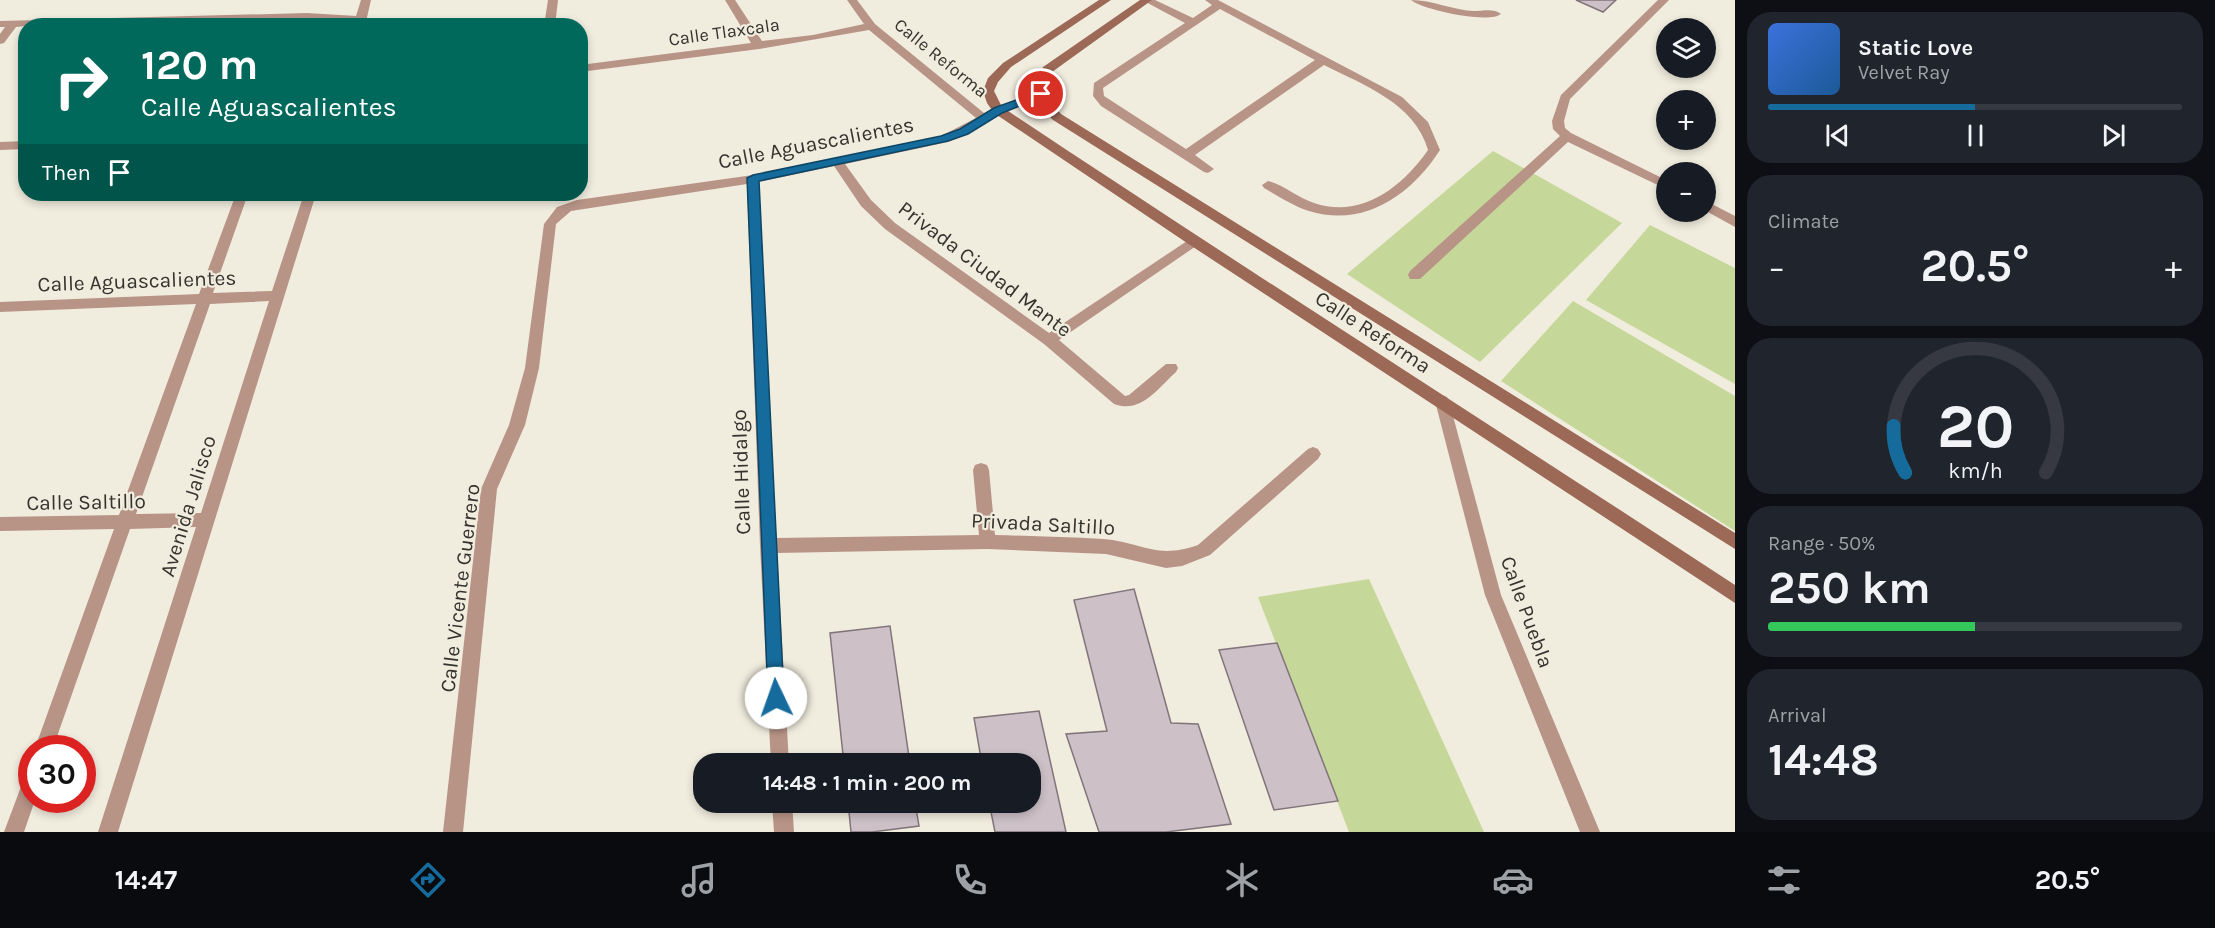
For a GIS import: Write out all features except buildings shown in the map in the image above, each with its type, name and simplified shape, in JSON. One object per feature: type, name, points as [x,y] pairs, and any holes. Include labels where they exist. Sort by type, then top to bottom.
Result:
[{"type":"street","points":[[361,18],[366,0]]},
{"type":"street","points":[[550,18],[553,0]]},
{"type":"street","points":[[730,0],[759,46]]},
{"type":"street","name":"Calle Reforma","points":[[852,0],[871,26],[984,119]]},
{"type":"street","points":[[994,106],[988,89],[993,78],[1007,66],[1106,0]]},
{"type":"street","points":[[1041,94],[1042,80],[1047,70],[1147,0],[1193,22]]},
{"type":"street","points":[[1416,0],[1470,14],[1496,14]]},
{"type":"street","points":[[1656,180],[1567,136],[1559,129],[1558,121],[1565,98],[1664,0]]},
{"type":"street","points":[[1208,169],[1105,103],[1099,98],[1097,91],[1098,86],[1193,22],[1214,2],[1407,106],[1431,134],[1434,150],[1421,171],[1380,204],[1354,212],[1318,209],[1268,185]]},
{"type":"street","points":[[234,18],[307,16],[325,18]]},
{"type":"street","points":[[0,24],[18,24]]},
{"type":"street","points":[[0,41],[13,24]]},
{"type":"street","name":"Calle Tlaxcala","points":[[588,68],[813,38],[871,26]]},
{"type":"street","points":[[1186,155],[1323,60]]},
{"type":"street","name":"Calle Reforma","points":[[1041,94],[1049,110],[1064,123],[1735,542]]},
{"type":"street","name":"Calle Aguascalientes","points":[[589,202],[753,178],[944,139],[984,119],[994,106],[1041,94]]},
{"type":"street","name":"Calle Reforma","points":[[994,106],[1195,242],[1442,401],[1735,595]]},
{"type":"street","points":[[1415,275],[1567,136]]},
{"type":"street","points":[[0,146],[18,145]]},
{"type":"street","name":"Privada Ciudad Mante","points":[[837,162],[866,203],[890,226],[1049,340],[1119,400],[1133,401],[1171,368]]},
{"type":"street","name":"Calle Hidalgo","points":[[753,178],[768,546],[779,753]]},
{"type":"street","points":[[49,735],[240,201]]},
{"type":"street","name":"Avenida Jalisco","points":[[108,832],[308,201]]},
{"type":"street","name":"Calle Vicente Guerrero","points":[[453,832],[489,489],[518,425],[532,368],[550,224],[562,208],[589,202]]},
{"type":"street","points":[[1716,212],[1735,222]]},
{"type":"street","points":[[1049,340],[1195,242]]},
{"type":"street","name":"Calle Aguascalientes","points":[[0,307],[276,296]]},
{"type":"street","name":"Calle Puebla","points":[[1442,401],[1493,595],[1590,832]]},
{"type":"street","name":"Privada Saltillo","points":[[768,546],[988,542],[1106,547],[1166,560],[1182,558],[1204,550],[1313,454]]},
{"type":"street","points":[[981,470],[988,542]]},
{"type":"street","name":"Calle Saltillo","points":[[0,524],[208,520]]},
{"type":"street","points":[[14,832],[21,813]]},
{"type":"street","points":[[783,813],[784,832]]},
{"type":"green space","points":[[1493,151],[1622,223],[1480,362],[1347,274]]},
{"type":"green space","points":[[1650,225],[1735,268],[1735,384],[1586,300]]},
{"type":"green space","points":[[1573,301],[1735,396],[1735,531],[1501,381]]},
{"type":"green space","points":[[1369,579],[1484,832],[1349,832],[1258,597]]},
{"type":"route","points":[[776,698],[753,178],[944,139],[964,131],[998,110],[1041,94]]}]
